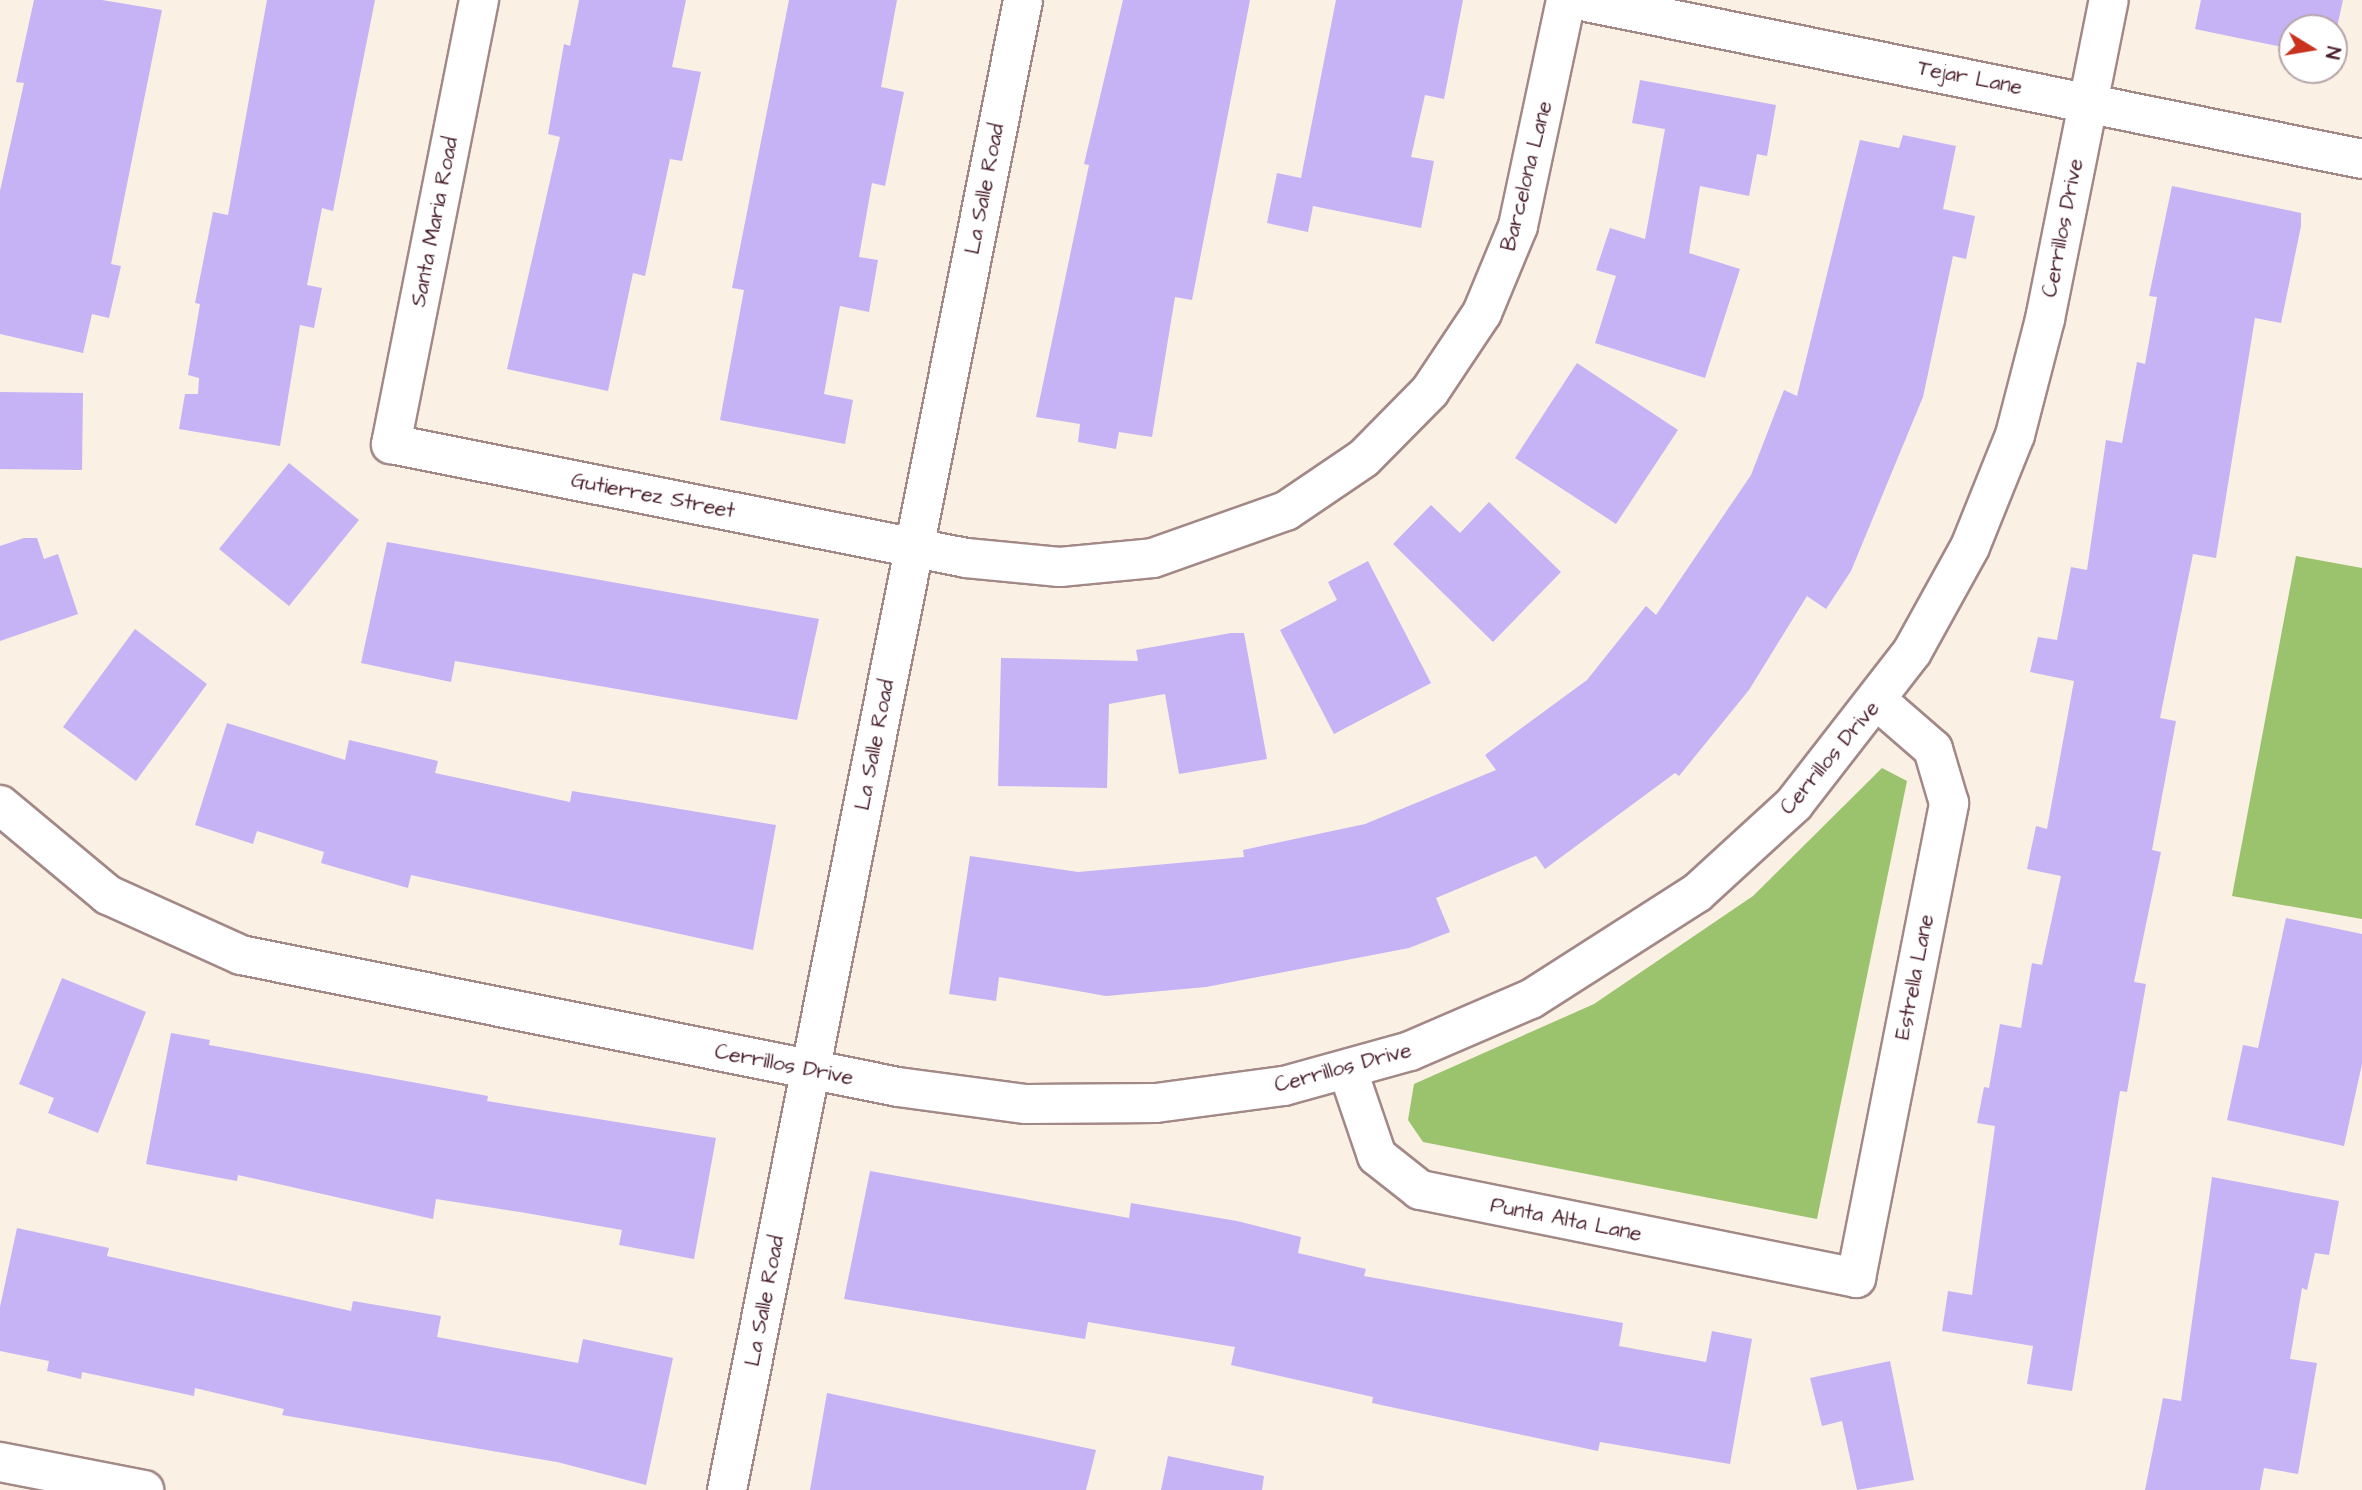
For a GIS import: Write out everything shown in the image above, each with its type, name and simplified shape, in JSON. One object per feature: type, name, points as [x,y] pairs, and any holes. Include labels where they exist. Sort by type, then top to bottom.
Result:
[{"type":"street","name":"Santa Maria Road","points":[[391,444],[479,0]]},
{"type":"street","name":"La Salle Road","points":[[727,1490],[1023,0]]},
{"type":"street","name":"Barcelona Lane","points":[[914,548],[1060,567],[1153,558],[1275,516],[1364,458],[1459,354],[1503,270],[1530,181],[1566,0]]},
{"type":"street","name":"Tejar Lane","points":[[1577,0],[2088,101],[2362,159]]},
{"type":"street","name":"Cerrillos Drive","points":[[0,805],[108,895],[241,955],[811,1070],[961,1098],[1091,1106],[1220,1097],[1348,1071],[1520,1005],[1644,932],[1794,804],[1879,702],[1943,601],[2015,435],[2045,319],[2109,0]]},
{"type":"street","name":"Gutierrez Street","points":[[391,444],[914,548]]},
{"type":"street","name":"Estrella Lane","points":[[1856,1278],[1949,803],[1933,749],[1879,702]]},
{"type":"street","name":"Punta Alta Lane","points":[[1348,1071],[1377,1156],[1420,1189],[1856,1278]]},
{"type":"street","points":[[0,1462],[144,1490]]},
{"type":"green space","points":[[2296,556],[2362,568],[2362,919],[2232,896]]},
{"type":"green space","points":[[1882,768],[1907,781],[1817,1219],[1423,1142],[1408,1120],[1414,1084],[1594,1004],[1753,896]]},
{"type":"building","points":[[34,0],[102,0],[162,10],[111,264],[121,266],[109,318],[92,314],[83,353],[0,334],[0,191],[24,83],[16,82]]},
{"type":"building","points":[[267,0],[375,0],[333,211],[322,208],[307,285],[322,288],[314,328],[300,325],[280,446],[179,429],[185,394],[198,394],[199,378],[188,375],[200,304],[195,303],[213,212],[228,215]]},
{"type":"building","points":[[579,0],[686,0],[672,67],[701,72],[682,161],[670,159],[645,276],[633,273],[608,391],[507,369],[560,137],[548,134],[564,44],[570,46]]},
{"type":"building","points":[[789,0],[897,0],[881,87],[904,92],[885,186],[872,183],[859,257],[878,260],[869,312],[840,306],[824,394],[853,400],[845,444],[720,420],[744,290],[732,288]]},
{"type":"building","points":[[1123,0],[1250,0],[1192,300],[1175,297],[1152,437],[1119,432],[1116,449],[1078,442],[1080,424],[1036,417],[1089,165],[1084,164]]},
{"type":"building","points":[[1336,0],[1463,0],[1444,99],[1425,95],[1411,157],[1434,161],[1421,228],[1313,206],[1308,232],[1267,223],[1277,173],[1301,178]]},
{"type":"building","points":[[2201,0],[2343,0],[2340,14],[2278,14],[2278,46],[2195,29]]},
{"type":"building","points":[[1640,80],[1776,105],[1767,156],[1757,154],[1749,196],[1700,186],[1689,253],[1740,269],[1705,378],[1595,343],[1616,276],[1596,270],[1610,228],[1645,239],[1665,129],[1632,123]]},
{"type":"building","points":[[1903,135],[1956,146],[1943,209],[1975,216],[1966,259],[1953,256],[1923,397],[1851,571],[1826,609],[1807,596],[1749,690],[1679,776],[1675,773],[1545,869],[1536,856],[1436,898],[1450,932],[1409,948],[1206,987],[1106,996],[999,977],[996,1001],[949,994],[970,856],[1078,872],[1244,857],[1243,850],[1365,824],[1496,770],[1485,755],[1587,680],[1646,606],[1656,615],[1751,475],[1784,390],[1797,396],[1860,140],[1899,148]]},
{"type":"building","points":[[2172,186],[2301,213],[2301,226],[2281,323],[2255,318],[2216,558],[2193,554],[2160,718],[2176,721],[2152,850],[2161,852],[2134,982],[2146,984],[2127,1092],[2120,1091],[2072,1391],[2027,1384],[2033,1346],[1942,1331],[1948,1291],[1972,1295],[1995,1126],[1977,1123],[1984,1087],[1989,1088],[2000,1024],[2021,1028],[2032,963],[2042,965],[2061,876],[2027,869],[2036,826],[2047,829],[2074,681],[2030,672],[2038,637],[2057,640],[2071,567],[2087,570],[2106,440],[2122,443],[2137,362],[2145,364],[2157,297],[2149,296]]},
{"type":"building","points":[[1577,363],[1678,430],[1616,524],[1515,458]]},
{"type":"building","points":[[0,392],[83,393],[82,470],[0,469]]},
{"type":"building","points":[[289,463],[359,520],[289,606],[219,549]]},
{"type":"building","points":[[1489,502],[1561,572],[1493,642],[1393,544],[1431,505],[1460,533]]},
{"type":"building","points":[[24,538],[37,538],[44,559],[58,554],[78,614],[0,641],[0,546]]},
{"type":"building","points":[[387,542],[819,619],[797,720],[455,661],[451,682],[361,663]]},
{"type":"building","points":[[1368,561],[1431,683],[1334,734],[1280,630],[1337,600],[1328,582]]},
{"type":"building","points":[[135,629],[207,684],[136,781],[63,727]]},
{"type":"building","points":[[1244,633],[1267,759],[1179,774],[1165,694],[1109,704],[1107,788],[998,786],[1001,658],[1138,661],[1136,650]]},
{"type":"building","points":[[227,723],[345,760],[349,740],[438,761],[435,773],[570,802],[572,791],[776,825],[753,950],[411,875],[408,888],[321,863],[324,852],[257,831],[253,844],[195,825]]},
{"type":"building","points":[[2286,918],[2362,934],[2362,1064],[2344,1146],[2227,1120],[2243,1045],[2258,1048]]},
{"type":"building","points":[[62,978],[146,1012],[98,1133],[48,1113],[54,1098],[19,1084]]},
{"type":"building","points":[[171,1033],[210,1040],[209,1045],[488,1096],[487,1101],[716,1138],[694,1259],[619,1245],[622,1230],[520,1212],[436,1199],[433,1219],[238,1175],[237,1181],[146,1164]]},
{"type":"building","points":[[870,1171],[1129,1218],[1131,1203],[1237,1221],[1301,1237],[1298,1253],[1366,1269],[1364,1276],[1623,1323],[1619,1346],[1706,1362],[1712,1331],[1752,1339],[1730,1464],[1600,1442],[1598,1451],[1372,1403],[1373,1397],[1231,1365],[1235,1347],[1088,1322],[1085,1339],[844,1299]]},
{"type":"building","points":[[2212,1177],[2339,1201],[2329,1255],[2315,1253],[2307,1290],[2302,1288],[2290,1359],[2317,1363],[2298,1474],[2264,1468],[2260,1490],[2145,1490],[2163,1398],[2181,1401]]},
{"type":"building","points":[[17,1228],[109,1248],[107,1256],[351,1311],[353,1301],[441,1316],[437,1337],[578,1363],[583,1339],[673,1358],[646,1485],[557,1462],[282,1415],[284,1409],[195,1388],[194,1396],[82,1372],[81,1379],[47,1371],[49,1361],[0,1351],[0,1307]]},
{"type":"building","points":[[1890,1361],[1914,1480],[1857,1490],[1842,1421],[1822,1426],[1810,1378]]},
{"type":"building","points":[[827,1393],[1096,1450],[1086,1490],[810,1490]]},
{"type":"building","points":[[1168,1456],[1264,1476],[1262,1490],[1161,1490]]}]
